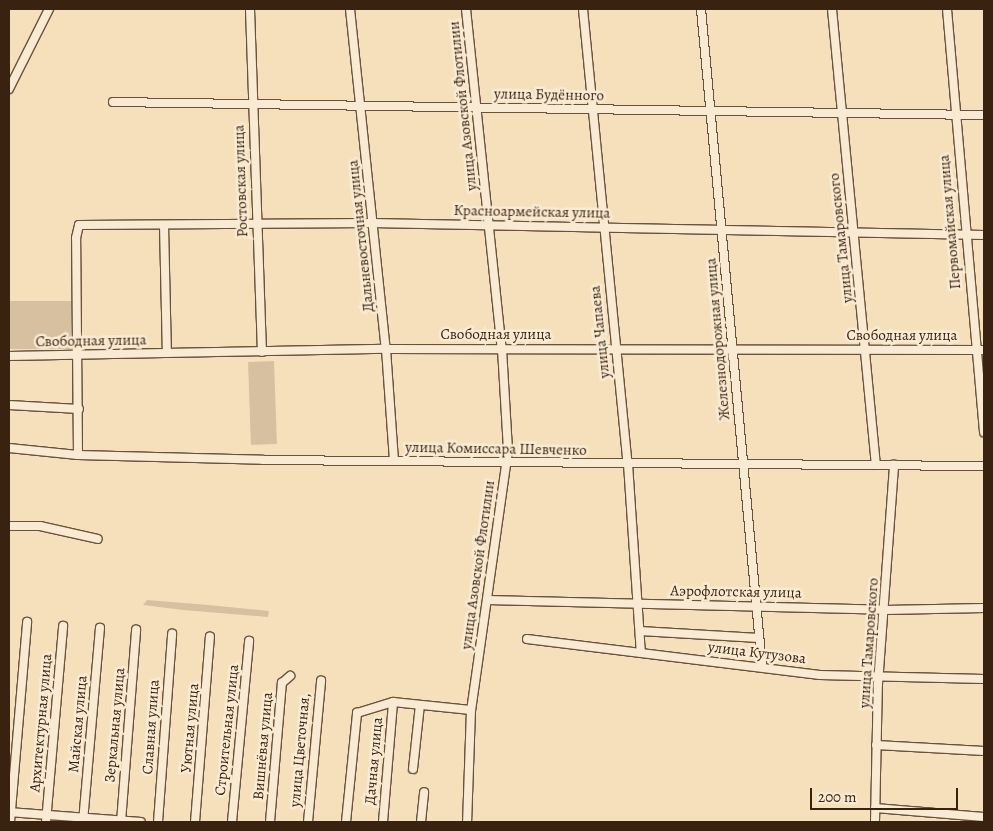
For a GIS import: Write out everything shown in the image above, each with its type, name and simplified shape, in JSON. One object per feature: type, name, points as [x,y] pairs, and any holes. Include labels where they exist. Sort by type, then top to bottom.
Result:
[{"type":"street","points":[[9,89],[49,9]]},
{"type":"street","name":"Ростовская улица","points":[[250,9],[262,352]]},
{"type":"street","name":"Дальневосточная улица","points":[[350,9],[386,349],[394,461]]},
{"type":"street","name":"улица Азовской Флотилии","points":[[466,9],[502,348],[507,463],[471,708],[466,822]]},
{"type":"street","name":"улица Чапаева","points":[[583,9],[615,348],[628,464],[641,653]]},
{"type":"street","name":"Железнодорожная улица","points":[[700,9],[712,111],[762,667]]},
{"type":"street","name":"улица Тамаровского","points":[[832,9],[876,465]]},
{"type":"street","name":"Первомайская улица","points":[[947,9],[965,234],[980,350],[984,432]]},
{"type":"street","name":"улица Будённого","points":[[112,102],[252,102],[361,106],[984,116]]},
{"type":"street","name":"Красноармейская улица","points":[[79,355],[76,238],[79,225],[372,223],[855,234],[984,234]]},
{"type":"street","points":[[164,225],[167,353]]},
{"type":"street","name":"Свободная улица","points":[[9,356],[502,348],[980,350]]},
{"type":"street","points":[[78,454],[79,355]]},
{"type":"street","points":[[9,405],[79,408]]},
{"type":"street","name":"улица Комиссара Шевченко","points":[[9,448],[78,454],[394,461],[984,466]]},
{"type":"street","name":"улица Тамаровского","points":[[875,822],[876,745],[894,465]]},
{"type":"street","points":[[9,526],[40,526],[98,539]]},
{"type":"street","name":"Аэрофлотская улица","points":[[487,600],[885,610],[984,608]]},
{"type":"street","points":[[10,822],[27,622]]},
{"type":"street","name":"Архитектурная улица","points":[[46,818],[63,626]]},
{"type":"street","name":"Майская улица","points":[[83,820],[100,628]]},
{"type":"street","name":"Зеркальная улица","points":[[121,821],[136,630]]},
{"type":"street","points":[[640,631],[759,638]]},
{"type":"street","name":"Славная улица","points":[[158,822],[172,634]]},
{"type":"street","name":"Уютная улица","points":[[195,822],[210,637]]},
{"type":"street","name":"улица Кутузова","points":[[527,639],[820,675],[881,678],[984,678]]},
{"type":"street","name":"Строительная улица","points":[[232,822],[250,641]]},
{"type":"street","name":"Вишнёвая улица","points":[[270,822],[282,683],[290,676]]},
{"type":"street","name":"улица Цветочная,","points":[[308,822],[320,681]]},
{"type":"street","points":[[346,822],[357,713],[392,702],[471,708]]},
{"type":"street","name":"Дачная улица","points":[[383,822],[392,702]]},
{"type":"street","points":[[413,769],[420,705]]},
{"type":"street","points":[[876,745],[984,751]]},
{"type":"street","points":[[421,822],[424,792]]},
{"type":"street","points":[[875,808],[984,817]]},
{"type":"street","points":[[10,812],[46,818],[141,822]]},
{"type":"shaded area","points":[[9,301],[72,301],[72,349],[9,349]]},
{"type":"shaded area","points":[[274,361],[277,444],[251,445],[248,362]]},
{"type":"shaded area","points":[[147,600],[269,611],[268,617],[183,610],[143,605]]}]
